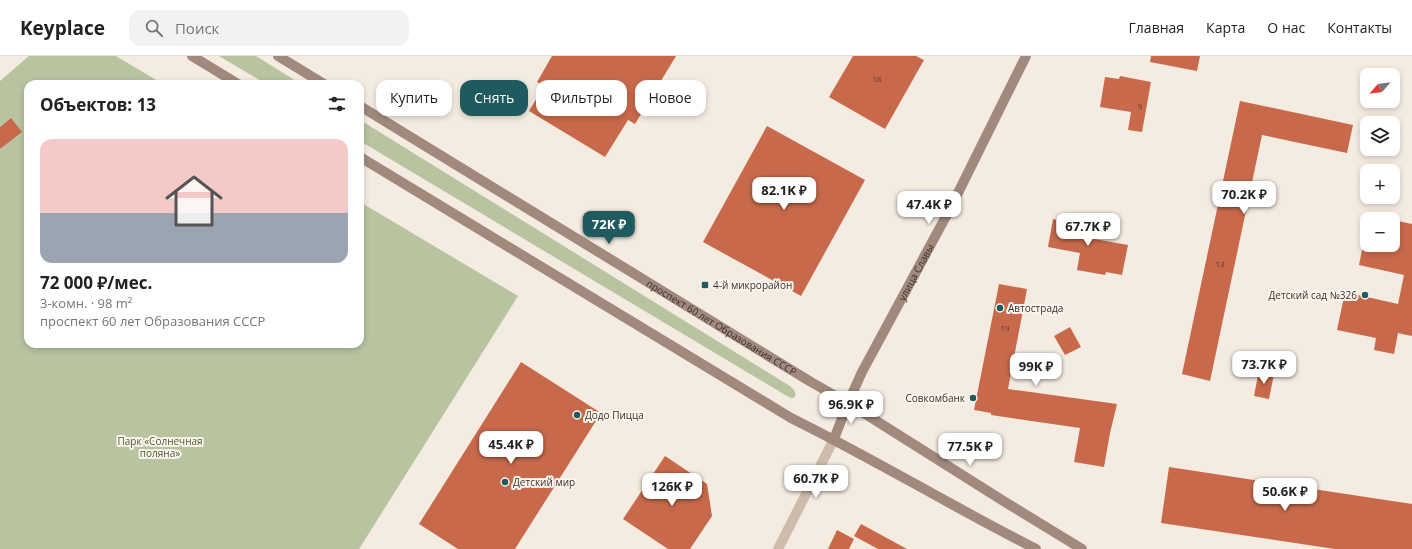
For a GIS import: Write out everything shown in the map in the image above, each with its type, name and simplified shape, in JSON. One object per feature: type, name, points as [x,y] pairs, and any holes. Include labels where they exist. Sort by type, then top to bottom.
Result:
[{"type":"main road","points":[[192,56],[231,80]]},
{"type":"main road","points":[[278,56],[317,80]]},
{"type":"main road","name":"улица Славы","points":[[834,439],[848,402],[951,207],[1026,56]]},
{"type":"main road","name":"проспект 60 лет Образования СССР","points":[[364,108],[811,382],[848,402],[1082,549]]},
{"type":"main road","points":[[364,159],[791,418],[834,439],[991,527],[1036,549]]},
{"type":"street","points":[[778,549],[834,439]]},
{"type":"green space","name":"Парк «Солнечная поляна»","points":[[29,56],[116,56],[156,80],[24,80],[24,348],[364,348],[364,204],[518,296],[359,549],[0,549],[0,81]]},
{"type":"green space","points":[[219,56],[256,56],[295,80],[259,80]]},
{"type":"green space","points":[[364,122],[790,386],[795,392],[795,397],[792,398],[364,143]]},
{"type":"building","points":[[552,56],[676,56],[662,80],[635,80],[635,116],[640,116],[635,124],[628,120],[605,157],[537,116],[627,116],[627,80],[538,80]]},
{"type":"building","points":[[853,56],[916,56],[924,60],[885,129],[829,97]]},
{"type":"building","points":[[1151,56],[1200,56],[1197,71],[1150,62]]},
{"type":"building","points":[[1120,76],[1151,82],[1142,132],[1128,130],[1131,112],[1100,107],[1105,77],[1119,79]]},
{"type":"building","points":[[536,99],[536,115],[529,111]]},
{"type":"building","points":[[1240,101],[1353,125],[1347,153],[1262,135],[1210,381],[1182,374]]},
{"type":"building","points":[[11,118],[22,132],[0,149],[0,127]]},
{"type":"building","points":[[767,126],[865,180],[801,296],[703,242]]},
{"type":"building","points":[[1053,219],[1068,222],[1068,219],[1096,224],[1094,239],[1128,245],[1122,275],[1106,272],[1105,275],[1077,270],[1080,253],[1048,247]]},
{"type":"building","points":[[1400,221],[1412,224],[1412,336],[1398,333],[1394,354],[1374,350],[1376,338],[1337,330],[1345,292],[1398,304],[1404,275],[1359,265],[1362,252],[1400,252]]},
{"type":"building","points":[[999,284],[1027,289],[1008,389],[1117,404],[1104,467],[1074,462],[1080,428],[991,415],[991,413],[974,410]]},
{"type":"building","points":[[1070,327],[1081,347],[1065,355],[1054,336]]},
{"type":"building","points":[[521,362],[601,413],[515,549],[458,549],[419,524]]},
{"type":"building","points":[[1259,370],[1274,374],[1269,399],[1254,396]]},
{"type":"building","points":[[665,456],[707,484],[712,516],[690,549],[668,549],[623,519]]},
{"type":"building","points":[[1169,467],[1412,504],[1412,549],[1335,549],[1161,523]]},
{"type":"building","points":[[861,524],[907,549],[878,549],[854,536]]},
{"type":"building","points":[[837,530],[854,539],[849,549],[828,549]]},
{"type":"place","name":"4-й микрорайон","points":[[705,285]]},
{"type":"place","name":"Детский сад №326","points":[[1365,295]]},
{"type":"place","name":"Автострада","points":[[1000,308]]},
{"type":"place","name":"Совкомбанк","points":[[973,398]]},
{"type":"place","name":"Додо Пицца","points":[[577,415]]},
{"type":"place","name":"Детский мир","points":[[505,482]]}]
